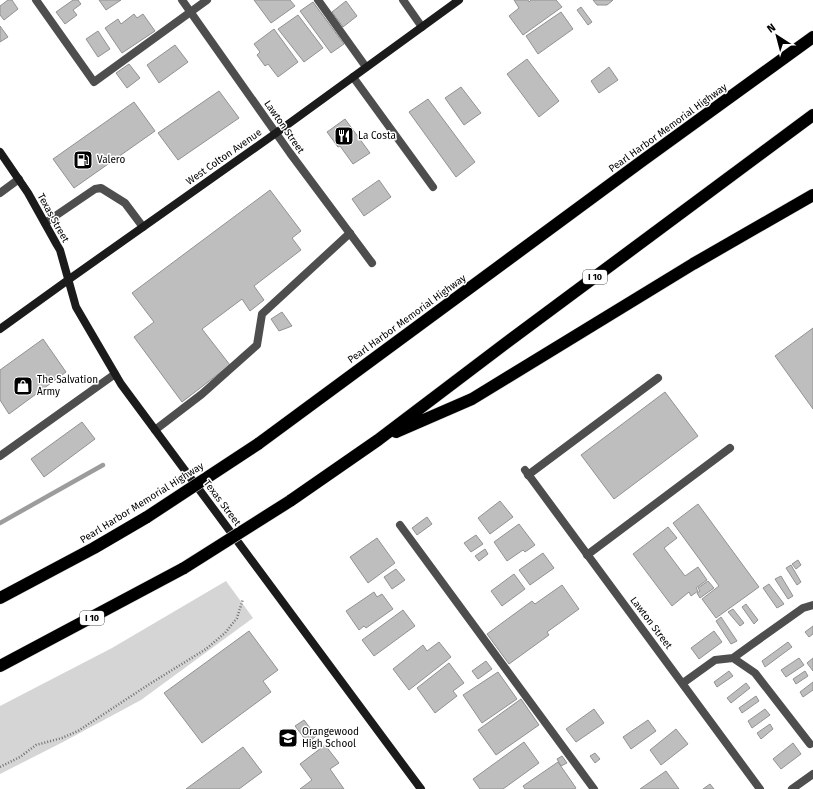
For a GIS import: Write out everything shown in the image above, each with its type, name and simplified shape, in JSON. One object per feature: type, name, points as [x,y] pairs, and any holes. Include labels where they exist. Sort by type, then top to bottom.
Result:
[{"type":"highway","name":"Pearl Harbor Memorial Highway","points":[[0,598],[94,548],[147,516],[258,444],[813,37]]},
{"type":"highway","name":"I 10","points":[[0,666],[184,568],[290,501],[378,440],[813,115]]},
{"type":"highway","points":[[378,440],[472,399],[694,264],[813,195]]},
{"type":"main road","name":"West Colton Avenue","points":[[0,329],[276,133],[459,0]]},
{"type":"main road","name":"Texas Street","points":[[0,152],[28,193],[60,250],[76,307],[121,384],[421,789]]},
{"type":"street","points":[[36,0],[94,82],[207,0]]},
{"type":"street","name":"Lawton Street","points":[[182,0],[291,154],[372,263]]},
{"type":"street","points":[[318,0],[366,67]]},
{"type":"street","points":[[403,0],[422,27]]},
{"type":"street","points":[[353,76],[433,187]]},
{"type":"street","points":[[0,193],[19,179]]},
{"type":"street","points":[[45,223],[95,189],[101,188],[125,202],[143,227]]},
{"type":"street","points":[[155,430],[202,394],[257,345],[262,314],[350,233]]},
{"type":"street","points":[[0,456],[115,374]]},
{"type":"street","name":"Lawton Street","points":[[658,378],[526,472],[760,789]]},
{"type":"street","points":[[587,554],[730,448]]},
{"type":"street","points":[[400,525],[594,789]]},
{"type":"street","points":[[683,683],[715,660],[733,658],[804,608],[813,604]]},
{"type":"street","points":[[733,658],[755,673],[810,744]]},
{"type":"street","points":[[792,789],[813,774]]},
{"type":"path","points":[[0,767],[36,745],[62,738],[78,731],[206,649],[225,634],[237,618],[243,599]]},
{"type":"shaded area","points":[[226,581],[253,618],[141,700],[0,774],[0,706],[112,648]]},
{"type":"building","points":[[8,0],[12,0],[18,9],[4,20],[0,15],[0,6]]},
{"type":"building","points":[[73,0],[78,0],[81,4],[73,10],[77,15],[65,24],[56,12]]},
{"type":"building","points":[[99,0],[121,0],[106,10]]},
{"type":"building","points":[[254,0],[290,0],[295,6],[271,23]]},
{"type":"building","points":[[514,0],[528,0],[529,2],[531,0],[556,0],[562,7],[523,35],[509,16],[519,8]]},
{"type":"building","points":[[593,0],[613,0],[607,5],[597,5]]},
{"type":"building","points":[[346,1],[357,16],[343,27],[332,12]]},
{"type":"building","points":[[313,2],[344,44],[331,53],[300,11]]},
{"type":"building","points":[[581,7],[592,22],[588,25],[577,10]]},
{"type":"building","points":[[561,12],[573,29],[538,54],[526,36]]},
{"type":"building","points":[[134,14],[137,18],[143,14],[155,31],[122,53],[105,28],[118,19],[121,24]]},
{"type":"building","points":[[298,15],[323,48],[304,62],[278,29]]},
{"type":"building","points":[[0,26],[8,37],[0,42]]},
{"type":"building","points":[[274,29],[298,62],[278,77],[268,64],[265,66],[257,55],[260,52],[254,44]]},
{"type":"building","points":[[98,31],[110,49],[98,57],[86,39]]},
{"type":"building","points":[[175,45],[188,62],[159,83],[147,65]]},
{"type":"building","points":[[527,59],[559,101],[539,117],[507,74]]},
{"type":"building","points":[[129,64],[140,78],[127,88],[116,73]]},
{"type":"building","points":[[609,67],[618,80],[599,93],[591,81]]},
{"type":"building","points":[[461,87],[481,113],[464,125],[445,98]]},
{"type":"building","points":[[219,91],[239,118],[178,160],[158,133]]},
{"type":"building","points":[[428,99],[475,162],[456,177],[409,112]]},
{"type":"building","points":[[134,102],[155,131],[74,188],[53,159]]},
{"type":"building","points":[[345,119],[370,153],[353,164],[340,146],[338,147],[327,132]]},
{"type":"building","points":[[379,180],[391,197],[364,216],[352,199]]},
{"type":"building","points":[[270,190],[301,231],[292,238],[301,250],[254,286],[264,300],[250,311],[242,299],[202,329],[230,365],[182,402],[134,337],[154,322],[132,293]]},
{"type":"building","points":[[282,312],[292,326],[279,331],[271,319]]},
{"type":"building","points":[[813,328],[813,409],[775,356]]},
{"type":"building","name":"The Salvation Army","points":[[43,339],[66,372],[9,414],[0,400],[0,370]]},
{"type":"building","points":[[665,392],[698,436],[614,499],[581,455]]},
{"type":"building","points":[[82,422],[95,439],[44,477],[31,459]]},
{"type":"building","points":[[500,501],[513,517],[490,534],[478,518]]},
{"type":"building","points":[[698,504],[759,587],[716,618],[702,599],[719,586],[673,523]]},
{"type":"building","points":[[427,517],[432,524],[417,535],[412,528]]},
{"type":"building","points":[[519,524],[535,545],[525,552],[523,550],[507,561],[494,542]]},
{"type":"building","points":[[668,527],[677,538],[664,548],[685,576],[698,567],[707,580],[696,588],[698,591],[691,596],[689,592],[672,606],[633,554]]},
{"type":"building","points":[[476,535],[483,544],[471,552],[464,543]]},
{"type":"building","points":[[377,538],[395,563],[368,583],[350,557]]},
{"type":"building","points":[[485,549],[488,554],[479,561],[475,556]]},
{"type":"building","points":[[543,553],[554,568],[530,585],[519,570]]},
{"type":"building","points":[[798,560],[801,565],[796,569],[792,564]]},
{"type":"building","points":[[791,565],[801,582],[797,585],[786,568]]},
{"type":"building","points":[[396,569],[405,580],[392,589],[384,577]]},
{"type":"building","points":[[514,574],[525,589],[502,606],[491,591]]},
{"type":"building","points":[[781,576],[793,596],[788,599],[775,579]]},
{"type":"building","points":[[708,581],[714,588],[700,598],[697,593],[700,591],[698,588]]},
{"type":"building","points":[[769,584],[784,604],[777,608],[763,588]]},
{"type":"building","points":[[562,585],[579,609],[547,632],[549,635],[509,664],[487,634],[532,601],[535,604]]},
{"type":"building","points":[[374,592],[377,597],[382,594],[393,609],[366,628],[364,626],[359,630],[346,611]]},
{"type":"building","points":[[746,604],[758,620],[754,624],[742,607]]},
{"type":"building","points":[[733,609],[744,623],[740,626],[728,612]]},
{"type":"building","points":[[403,610],[415,626],[374,656],[362,640]]},
{"type":"building","points":[[721,617],[737,641],[731,644],[716,621]]},
{"type":"building","points":[[813,626],[813,634],[809,637],[805,632]]},
{"type":"building","points":[[249,631],[278,670],[263,681],[271,692],[202,743],[164,693]]},
{"type":"building","points":[[714,631],[722,642],[699,659],[691,648]]},
{"type":"building","points":[[439,642],[451,657],[409,690],[393,669],[423,645],[427,651]]},
{"type":"building","points":[[788,642],[792,647],[765,667],[762,661]]},
{"type":"building","points":[[799,658],[804,665],[786,677],[781,670]]},
{"type":"building","points":[[813,658],[813,671],[807,663]]},
{"type":"building","points":[[486,661],[492,669],[478,679],[472,671]]},
{"type":"building","points":[[449,663],[464,683],[453,691],[457,696],[435,713],[417,688]]},
{"type":"building","points":[[729,671],[733,676],[717,687],[714,682]]},
{"type":"building","points":[[805,671],[808,676],[796,684],[793,679]]},
{"type":"building","points":[[498,672],[517,699],[482,723],[463,695]]},
{"type":"building","points":[[813,682],[813,690],[803,697],[800,692]]},
{"type":"building","points":[[746,683],[750,688],[731,703],[727,698]]},
{"type":"building","points":[[756,696],[759,701],[742,713],[739,708]]},
{"type":"building","points":[[521,699],[539,725],[496,755],[478,730]]},
{"type":"building","points":[[594,709],[604,723],[576,742],[566,729]]},
{"type":"building","points":[[765,709],[770,715],[752,728],[748,721]]},
{"type":"building","points":[[304,720],[316,736],[308,743],[295,726]]},
{"type":"building","points":[[648,720],[656,731],[631,749],[623,737]]},
{"type":"building","points":[[770,724],[773,729],[761,739],[757,733]]},
{"type":"building","points":[[676,729],[688,744],[661,765],[650,750]]},
{"type":"building","points":[[524,742],[539,763],[503,789],[480,789],[473,779]]},
{"type":"building","points":[[793,743],[801,754],[781,769],[773,759]]},
{"type":"building","points":[[325,745],[339,763],[330,769],[344,789],[300,789],[312,780],[300,764]]},
{"type":"building","points":[[243,747],[262,772],[239,789],[186,789]]},
{"type":"building","points":[[595,753],[600,759],[595,763],[590,756]]},
{"type":"building","points":[[562,756],[567,763],[561,766],[557,759]]},
{"type":"building","points":[[558,762],[576,788],[525,789],[523,786]]},
{"type":"building","points":[[666,771],[679,789],[640,789]]},
{"type":"building","points":[[710,784],[714,789],[703,789]]},
{"type":"waterway","points":[[0,523],[103,465]]},
{"type":"place","name":"La Costa","points":[[344,136]]},
{"type":"place","name":"Valero","points":[[83,160]]},
{"type":"place","name":"The Salvation Army","points":[[23,386]]},
{"type":"place","name":"Orangewood High School","points":[[288,738]]}]
